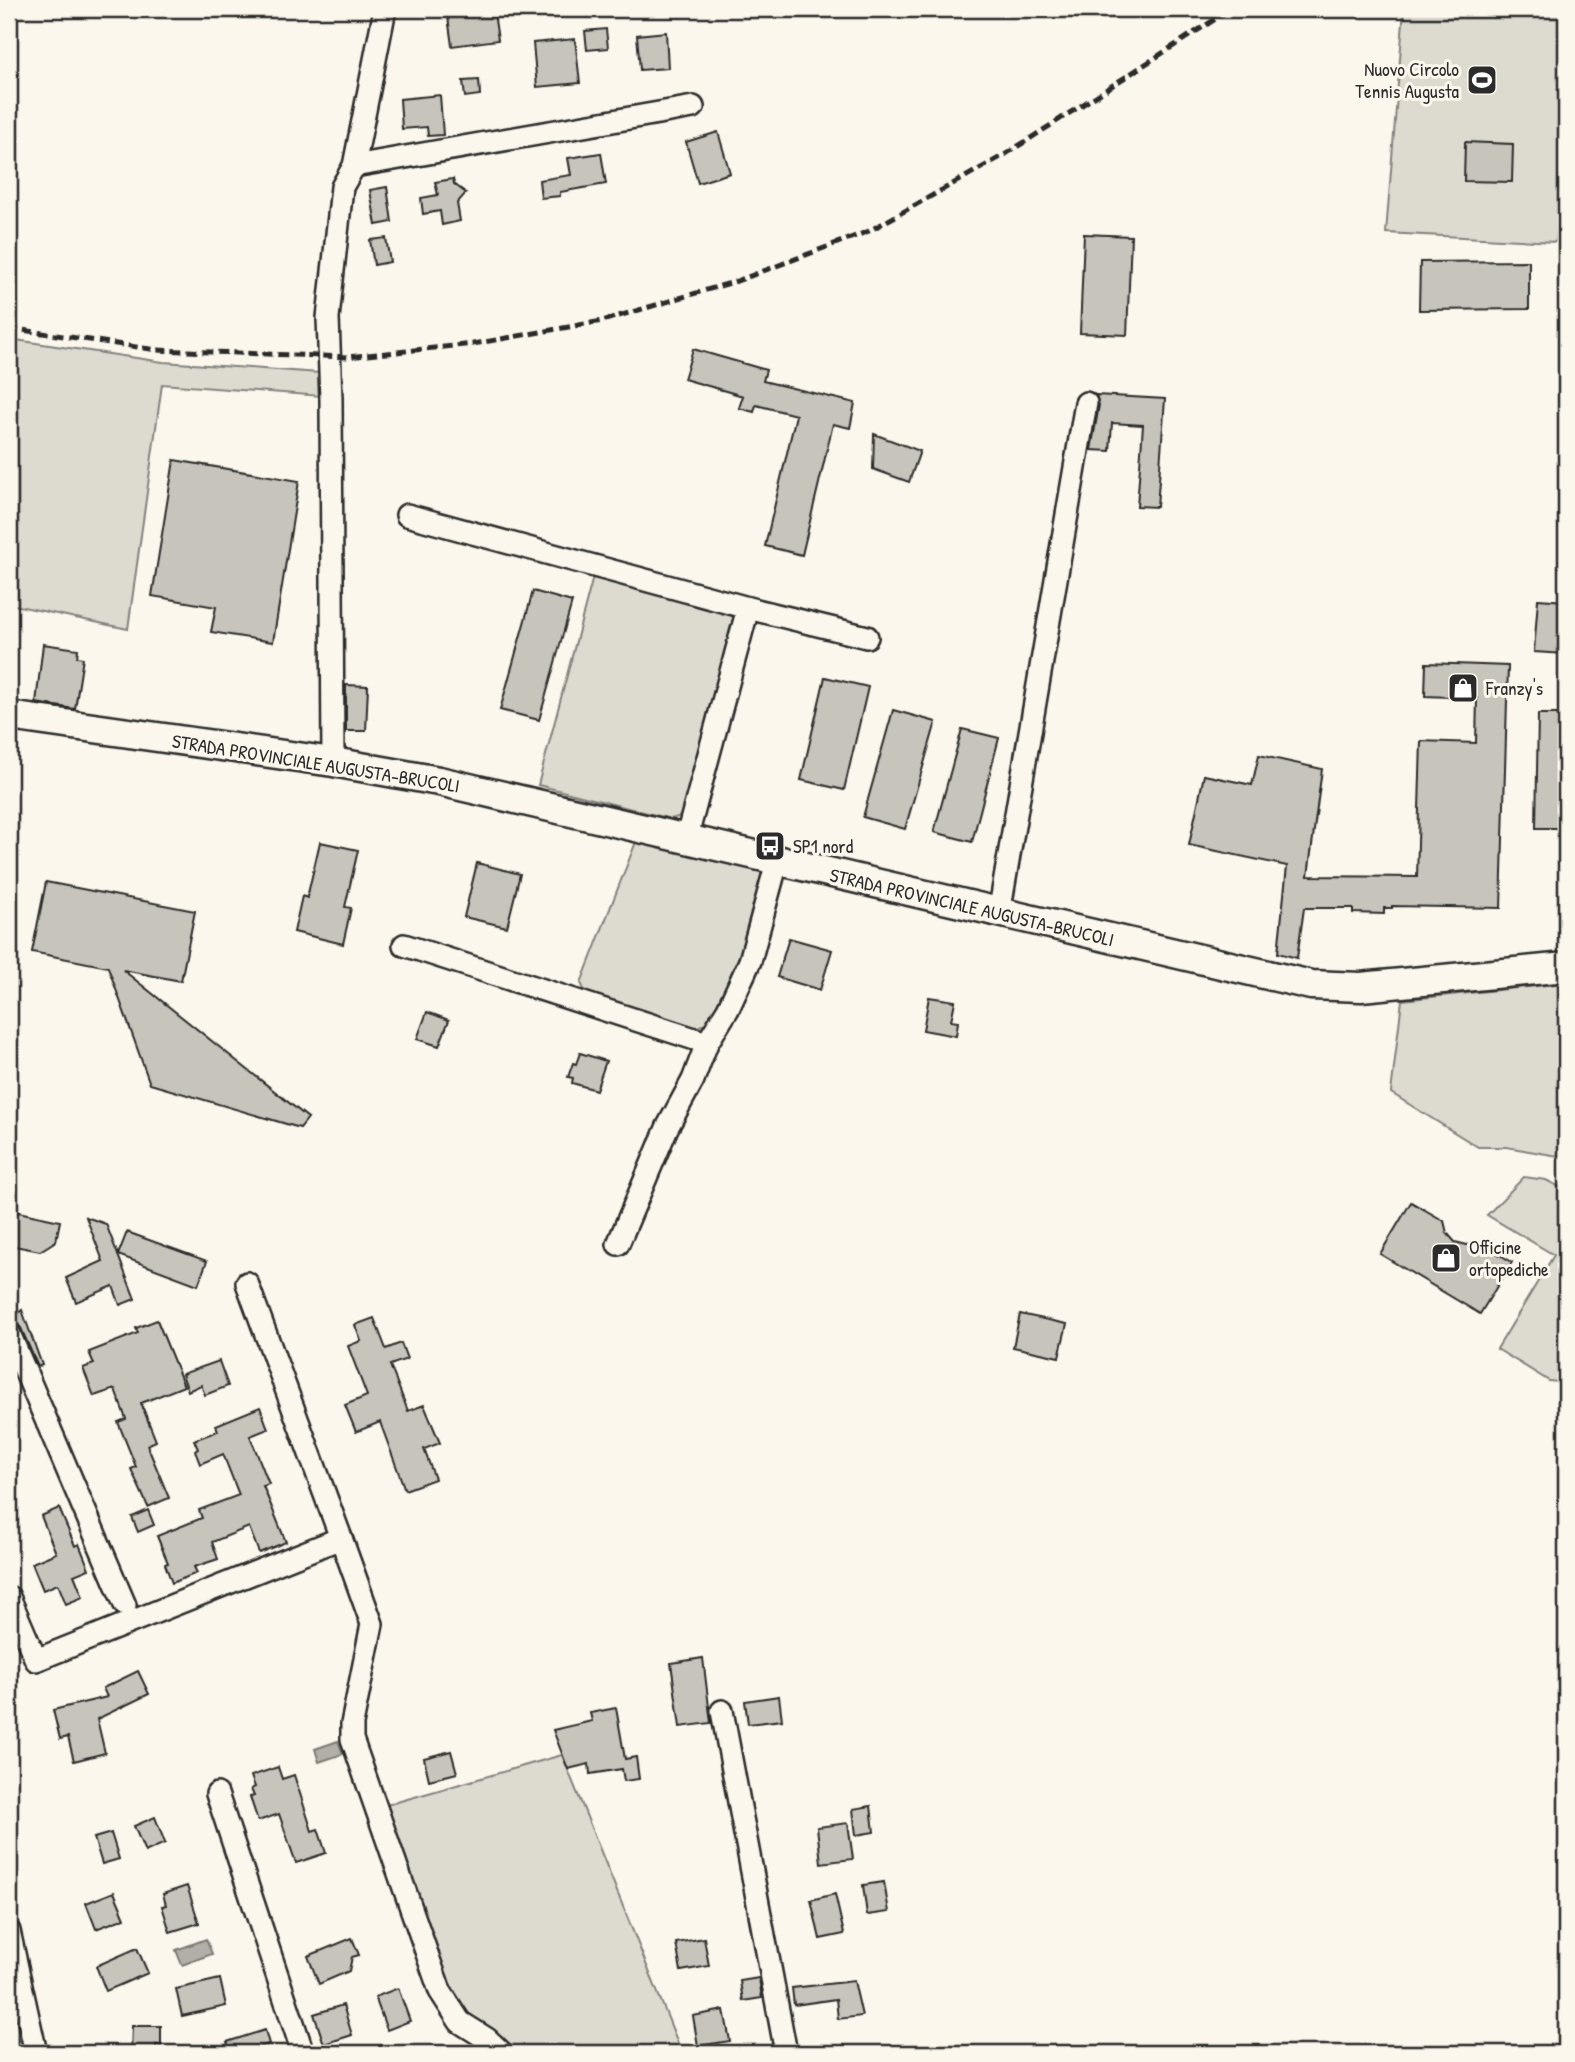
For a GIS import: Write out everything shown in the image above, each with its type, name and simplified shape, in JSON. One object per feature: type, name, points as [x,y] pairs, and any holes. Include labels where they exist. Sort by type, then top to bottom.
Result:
[{"type":"main road","name":"STRADA PROVINCIALE AUGUSTA-BRUCOLI","points":[[9,716],[333,762],[439,781],[1311,985],[1361,987],[1566,967]]},
{"type":"street","points":[[333,762],[328,318],[341,187],[355,166],[385,9]]},
{"type":"street","points":[[355,166],[693,107]]},
{"type":"street","points":[[999,914],[1086,403]]},
{"type":"street","points":[[407,515],[748,608],[867,637]]},
{"type":"street","points":[[686,840],[748,608]]},
{"type":"street","points":[[618,1244],[667,1128],[750,961],[777,862]]},
{"type":"street","points":[[404,945],[707,1043]]},
{"type":"street","points":[[247,1283],[372,1624],[352,1724],[352,1739],[440,1991],[460,2022],[502,2053]]},
{"type":"street","points":[[9,1333],[125,1605]]},
{"type":"street","points":[[9,1597],[36,1660],[341,1538]]},
{"type":"street","points":[[722,1711],[786,2053]]},
{"type":"street","points":[[217,1794],[303,2053]]},
{"type":"street","points":[[9,1931],[36,2053]]},
{"type":"shaded area","name":"Nuovo Circolo Tennis Augusta","points":[[1404,9],[1566,9],[1566,152],[1556,242],[1386,233]]},
{"type":"shaded area","points":[[9,339],[163,362],[319,373],[322,396],[162,384],[128,629],[9,604]]},
{"type":"shaded area","points":[[594,573],[729,608],[738,619],[685,815],[671,819],[538,785]]},
{"type":"shaded area","points":[[636,842],[764,872],[748,946],[717,1011],[706,1024],[694,1028],[585,992],[581,983]]},
{"type":"shaded area","points":[[1566,983],[1566,1160],[1558,1156],[1506,1147],[1478,1147],[1391,1093],[1402,1000]]},
{"type":"shaded area","points":[[1524,1177],[1546,1180],[1566,1190],[1566,1383],[1549,1381],[1497,1349],[1554,1255],[1487,1215]]},
{"type":"shaded area","points":[[338,1741],[343,1754],[319,1762],[315,1749]]},
{"type":"shaded area","points":[[562,1755],[682,2053],[510,2053],[468,2021],[453,2001],[383,1806]]},
{"type":"shaded area","points":[[206,1939],[212,1954],[182,1965],[176,1950]]},
{"type":"shaded area","points":[[9,1973],[26,2053],[9,2053]]},
{"type":"building","points":[[459,9],[480,9],[481,15],[494,13],[498,40],[452,46],[448,17],[460,15]]},
{"type":"building","points":[[606,29],[608,48],[587,50],[585,31]]},
{"type":"building","points":[[666,32],[668,68],[640,70],[637,35]]},
{"type":"building","points":[[575,39],[580,83],[537,87],[533,43]]},
{"type":"building","points":[[479,80],[480,95],[465,97],[463,81]]},
{"type":"building","points":[[440,95],[443,135],[428,136],[427,127],[402,129],[400,99]]},
{"type":"building","points":[[718,132],[730,173],[698,183],[686,142]]},
{"type":"building","points":[[1465,142],[1513,144],[1512,182],[1464,181]]},
{"type":"building","points":[[601,153],[606,184],[541,198],[539,180],[571,175],[568,158]]},
{"type":"building","points":[[453,179],[454,184],[466,193],[457,203],[460,221],[442,225],[440,211],[423,214],[421,198],[438,195],[435,182]]},
{"type":"building","points":[[387,187],[392,222],[376,225],[370,190]]},
{"type":"building","points":[[1084,234],[1131,236],[1127,335],[1080,333]]},
{"type":"building","points":[[386,238],[390,262],[374,265],[370,240]]},
{"type":"building","points":[[1529,261],[1529,309],[1419,310],[1420,262]]},
{"type":"building","points":[[693,349],[766,370],[763,381],[855,403],[850,428],[833,424],[802,555],[765,546],[796,415],[756,405],[754,412],[739,408],[743,396],[684,379]]},
{"type":"building","points":[[1096,395],[1165,399],[1157,507],[1137,506],[1143,425],[1112,423],[1110,451],[1091,450],[1099,405]]},
{"type":"building","points":[[874,434],[920,451],[909,482],[873,469]]},
{"type":"building","points":[[174,460],[299,481],[273,642],[211,632],[216,607],[152,596]]},
{"type":"building","points":[[533,591],[572,602],[539,720],[500,710]]},
{"type":"building","points":[[1538,599],[1566,601],[1566,654],[1534,652]]},
{"type":"building","points":[[43,644],[78,649],[77,657],[83,658],[75,709],[36,703]]},
{"type":"building","points":[[1426,663],[1508,666],[1501,908],[1392,906],[1384,908],[1384,914],[1353,913],[1353,908],[1304,908],[1297,958],[1278,953],[1287,866],[1189,845],[1204,775],[1252,785],[1259,755],[1322,769],[1308,876],[1417,877],[1421,741],[1476,743],[1477,698],[1425,696]]},
{"type":"building","points":[[825,677],[868,687],[844,790],[801,780]]},
{"type":"building","points":[[346,685],[368,686],[366,731],[346,731]]},
{"type":"building","points":[[893,710],[936,722],[905,829],[863,817]]},
{"type":"building","points":[[1538,714],[1566,714],[1566,828],[1536,828]]},
{"type":"building","points":[[962,729],[999,738],[972,842],[934,832]]},
{"type":"building","points":[[320,842],[358,850],[345,907],[351,908],[343,944],[294,932],[302,896],[307,898]]},
{"type":"building","points":[[477,863],[520,874],[507,927],[464,917]]},
{"type":"building","points":[[46,882],[195,911],[181,981],[123,970],[308,1118],[300,1128],[150,1084],[108,967],[32,952]]},
{"type":"building","points":[[789,938],[832,950],[820,990],[777,977]]},
{"type":"building","points":[[929,997],[955,1001],[951,1021],[958,1022],[956,1036],[923,1030]]},
{"type":"building","points":[[427,1012],[449,1020],[439,1046],[417,1039]]},
{"type":"building","points":[[580,1053],[606,1061],[596,1090],[572,1083],[573,1078],[568,1077]]},
{"type":"building","name":"Officine ortopediche","points":[[1411,1202],[1444,1221],[1447,1233],[1455,1242],[1467,1245],[1478,1242],[1512,1262],[1480,1314],[1380,1254]]},
{"type":"building","points":[[9,1210],[60,1221],[56,1241],[40,1251],[9,1245]]},
{"type":"building","points":[[86,1217],[106,1224],[135,1299],[120,1305],[113,1286],[76,1302],[66,1278],[103,1261]]},
{"type":"building","points":[[127,1232],[207,1261],[198,1285],[118,1255]]},
{"type":"building","points":[[22,1310],[42,1365],[38,1367],[21,1328],[10,1320]]},
{"type":"building","points":[[1020,1314],[1067,1324],[1059,1357],[1013,1347]]},
{"type":"building","points":[[374,1318],[386,1349],[401,1343],[407,1359],[390,1365],[408,1411],[424,1405],[440,1443],[424,1449],[435,1479],[405,1490],[380,1422],[356,1432],[345,1405],[367,1396],[348,1346],[361,1341],[355,1325]]},
{"type":"building","points":[[157,1320],[184,1386],[141,1403],[156,1441],[147,1445],[169,1498],[148,1507],[131,1469],[136,1467],[118,1422],[126,1419],[115,1389],[94,1396],[83,1368],[94,1364],[89,1352],[138,1333],[136,1328]]},
{"type":"building","points":[[219,1361],[228,1386],[205,1395],[201,1385],[188,1391],[182,1374]]},
{"type":"building","points":[[260,1407],[268,1429],[250,1436],[269,1484],[263,1486],[286,1542],[259,1553],[249,1527],[212,1542],[218,1559],[194,1567],[197,1573],[172,1583],[165,1564],[168,1563],[157,1536],[202,1518],[199,1510],[239,1495],[223,1454],[200,1464],[194,1440],[218,1431],[216,1425]]},
{"type":"building","points":[[59,1508],[75,1546],[79,1544],[89,1569],[74,1575],[83,1597],[66,1604],[58,1584],[43,1590],[32,1563],[56,1553],[41,1516]]},
{"type":"building","points":[[148,1510],[154,1525],[138,1532],[132,1517]]},
{"type":"building","points":[[703,1658],[711,1723],[680,1727],[671,1663]]},
{"type":"building","points":[[138,1671],[149,1694],[97,1719],[105,1753],[74,1761],[68,1737],[60,1739],[53,1710],[107,1697],[103,1688]]},
{"type":"building","points":[[779,1696],[782,1720],[748,1724],[745,1701]]},
{"type":"building","points":[[616,1708],[625,1759],[636,1757],[639,1779],[624,1781],[622,1769],[590,1774],[589,1764],[568,1769],[553,1730],[592,1721],[590,1713]]},
{"type":"building","points":[[451,1751],[457,1773],[429,1780],[424,1758]]},
{"type":"building","points":[[278,1767],[282,1779],[294,1775],[312,1831],[318,1829],[326,1853],[296,1863],[279,1814],[258,1821],[250,1797],[254,1796],[251,1789],[255,1787],[251,1776]]},
{"type":"building","points":[[871,1806],[874,1832],[856,1835],[853,1809]]},
{"type":"building","points":[[155,1817],[165,1843],[145,1852],[134,1826]]},
{"type":"building","points":[[848,1823],[853,1859],[821,1863],[817,1827]]},
{"type":"building","points":[[111,1833],[119,1859],[102,1864],[94,1838]]},
{"type":"building","points":[[884,1882],[889,1912],[867,1915],[863,1885]]},
{"type":"building","points":[[187,1886],[199,1923],[170,1932],[162,1906],[166,1905],[163,1894]]},
{"type":"building","points":[[114,1892],[125,1918],[96,1929],[86,1903]]},
{"type":"building","points":[[835,1894],[844,1934],[820,1939],[811,1900]]},
{"type":"building","points":[[352,1938],[359,1955],[352,1957],[349,1971],[319,1984],[308,1956]]},
{"type":"building","points":[[704,1938],[709,1966],[681,1971],[676,1943]]},
{"type":"building","points":[[137,1948],[148,1973],[106,1991],[96,1966]]},
{"type":"building","points":[[759,1978],[762,1998],[743,2001],[740,1981]]},
{"type":"building","points":[[220,1979],[226,2006],[182,2016],[176,1989]]},
{"type":"building","points":[[854,1981],[862,2016],[838,2019],[836,1999],[794,2005],[792,1988]]},
{"type":"building","points":[[398,1988],[410,2021],[387,2030],[375,1997]]},
{"type":"building","points":[[343,2005],[352,2035],[324,2044],[314,2014]]},
{"type":"building","points":[[724,2010],[730,2041],[698,2046],[693,2016]]},
{"type":"building","points":[[132,2026],[161,2026],[161,2046],[156,2045],[156,2053],[131,2053]]},
{"type":"building","points":[[265,2030],[269,2044],[251,2050],[253,2053],[231,2053],[227,2042]]},
{"type":"railway","points":[[9,328],[157,350],[348,357],[473,344],[602,321],[737,281],[869,231],[1006,154],[1231,9]]},
{"type":"place","name":"Nuovo Circolo Tennis Augusta","points":[[1482,80]]},
{"type":"place","name":"Franzy's","points":[[1463,688]]},
{"type":"place","name":"SP1 nord","points":[[770,846]]},
{"type":"place","name":"Officine ortopediche","points":[[1446,1258]]}]
